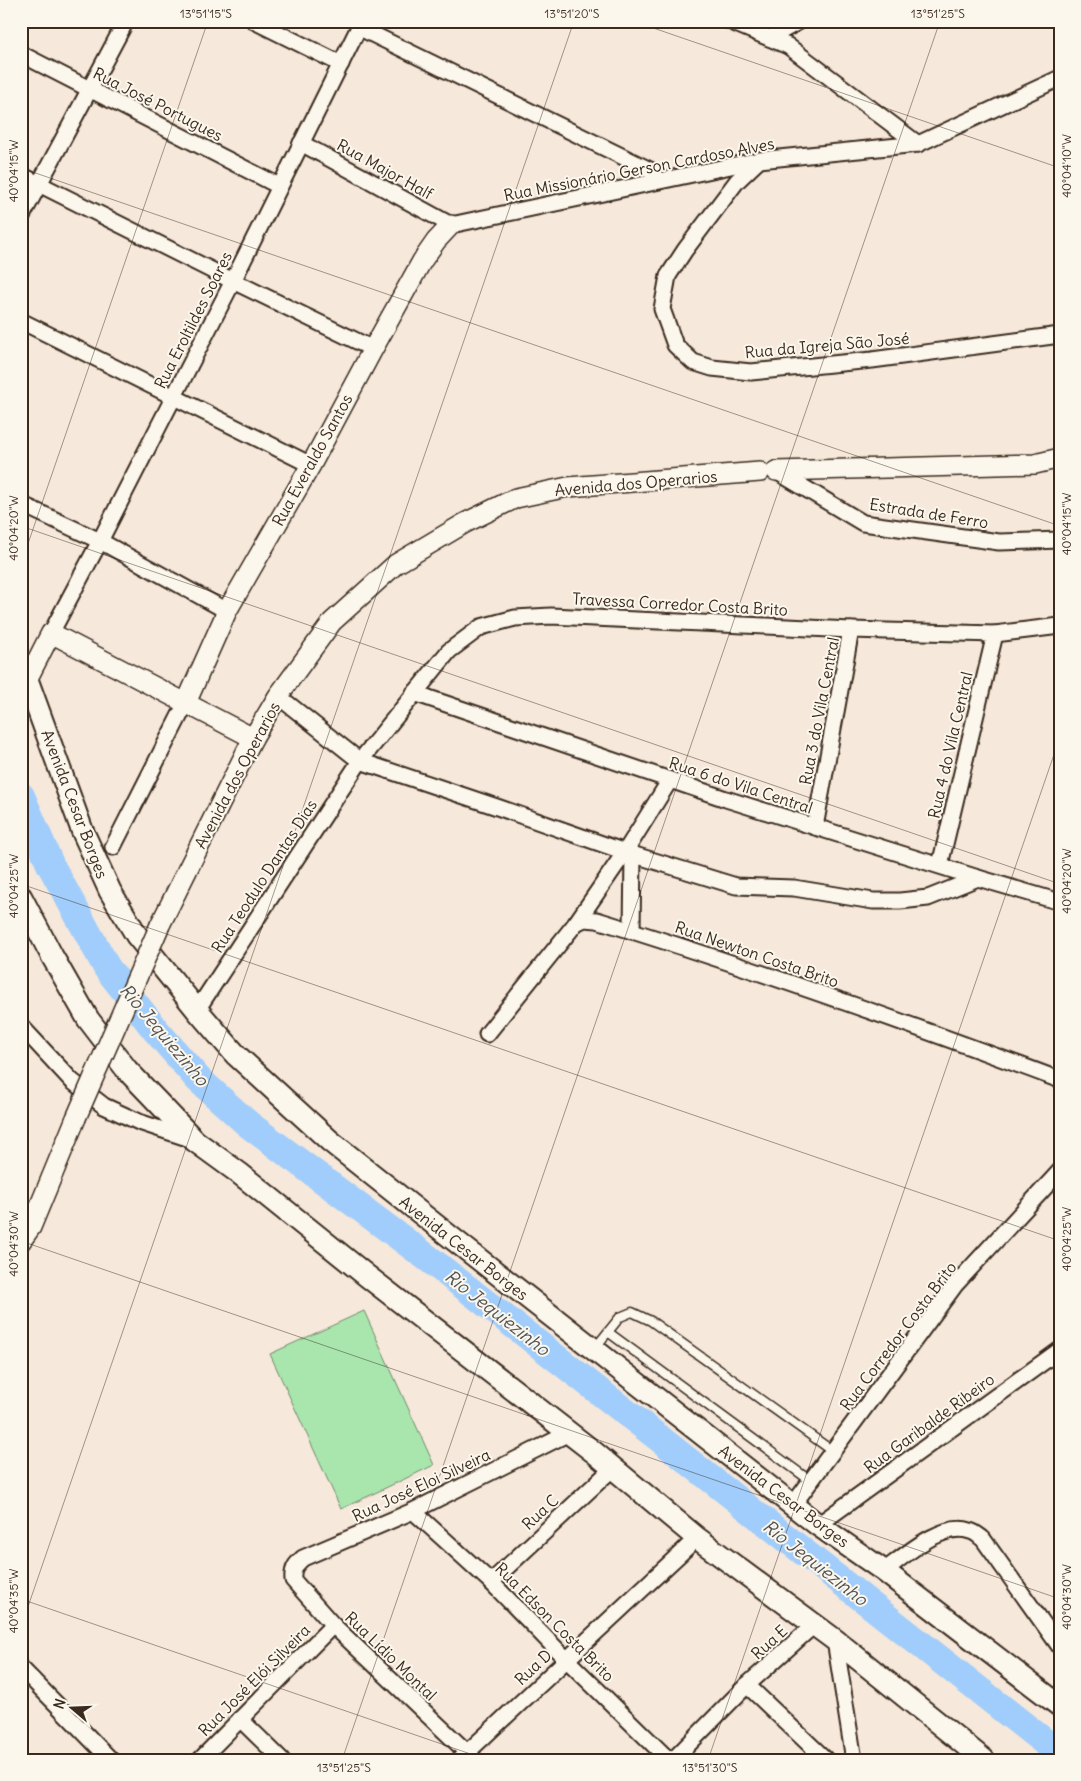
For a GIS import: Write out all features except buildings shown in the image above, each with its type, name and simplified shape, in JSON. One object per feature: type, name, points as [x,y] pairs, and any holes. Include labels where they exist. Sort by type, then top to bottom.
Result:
[{"type":"main road","name":"Avenida Cesar Borges","points":[[23,678],[82,830],[110,891],[137,936],[236,1055],[330,1141],[818,1525],[884,1571],[1060,1706]]},
{"type":"main road","points":[[21,896],[88,1019],[127,1070],[195,1141],[239,1173],[367,1276],[569,1432],[697,1538],[834,1640],[984,1760]]},
{"type":"street","points":[[21,218],[126,21]]},
{"type":"street","points":[[254,21],[341,64]]},
{"type":"street","points":[[728,21],[788,46],[918,144]]},
{"type":"street","points":[[769,38],[800,21]]},
{"type":"street","points":[[361,24],[654,172]]},
{"type":"street","name":"Rua Eroltildes Soares","points":[[51,633],[174,396],[361,24]]},
{"type":"street","name":"Rua José Portugues","points":[[21,54],[279,186]]},
{"type":"street","name":"Rua Missionário Gerson Cardoso Alves","points":[[451,225],[759,160],[918,144],[1060,78]]},
{"type":"street","name":"Rua Major Half","points":[[301,143],[451,225]]},
{"type":"street","name":"Rua da Igreja São José","points":[[759,160],[737,181],[685,250],[668,276],[662,309],[675,345],[693,362],[712,368],[751,372],[872,360],[1060,335]]},
{"type":"street","points":[[21,175],[232,281],[373,348]]},
{"type":"street","name":"Rua Everaldo Santos","points":[[186,703],[227,611],[312,465],[373,348],[422,261],[436,241],[451,225]]},
{"type":"street","points":[[21,321],[312,465]]},
{"type":"street","name":"Avenida dos Operarios","points":[[21,1240],[31,1227],[160,925],[253,738],[278,696],[332,622],[396,564],[465,523],[516,498],[568,487],[768,472],[1035,464],[1060,458]]},
{"type":"street","name":"Estrada de Ferro","points":[[768,472],[863,523],[999,542],[1060,540]]},
{"type":"street","points":[[21,504],[100,541],[227,611]]},
{"type":"street","name":"Travessa Corredor Costa Brito","points":[[360,761],[449,651],[481,627],[515,618],[551,616],[851,630],[995,634],[1060,626]]},
{"type":"street","name":"Rua 3 do Vila Central","points":[[815,827],[851,630]]},
{"type":"street","points":[[23,678],[51,633],[253,738]]},
{"type":"street","name":"Rua 4 do Vila Central","points":[[940,865],[995,634]]},
{"type":"street","name":"Rua 6 do Vila Central","points":[[414,693],[815,827],[1060,902]]},
{"type":"street","points":[[278,696],[360,761],[629,854],[736,886],[794,888],[873,901],[928,898],[978,878]]},
{"type":"street","points":[[113,847],[186,703]]},
{"type":"street","name":"Rua Teodulo Dantas Dias","points":[[197,1010],[360,761]]},
{"type":"street","points":[[487,1034],[629,854],[670,780]]},
{"type":"street","points":[[629,854],[632,931]]},
{"type":"street","name":"Rua Newton Costa Brito","points":[[576,923],[584,919],[597,920],[632,931],[929,1031],[1060,1080]]},
{"type":"street","points":[[21,1026],[72,1081],[104,1106],[139,1122],[195,1141]]},
{"type":"street","name":"Rua Corredor Costa Brito","points":[[793,1505],[812,1482],[955,1285],[1060,1171]]},
{"type":"street","name":"Rua Garibalde Ribeiro","points":[[818,1525],[1060,1350]]},
{"type":"street","name":"Rua José Eloi Silveira","points":[[292,1571],[303,1558],[413,1511],[569,1432]]},
{"type":"street","name":"Rua C","points":[[491,1582],[613,1468]]},
{"type":"street","name":"Rua Edson Costa Brito","points":[[413,1511],[491,1582],[669,1760]]},
{"type":"street","points":[[884,1571],[918,1546],[942,1533],[957,1529],[970,1531],[983,1539],[1060,1647]]},
{"type":"street","name":"Rua D","points":[[467,1757],[697,1538]]},
{"type":"street","name":"Rua Lídio Montal","points":[[292,1571],[293,1580],[333,1625],[467,1757]]},
{"type":"street","name":"Rua José Elói Silveira","points":[[200,1760],[333,1625]]},
{"type":"street","name":"Rua E","points":[[673,1760],[747,1685],[814,1625]]},
{"type":"street","points":[[834,1640],[854,1760]]},
{"type":"street","points":[[21,1668],[111,1760]]},
{"type":"street","points":[[747,1685],[826,1760]]},
{"type":"street","points":[[240,1719],[282,1760]]},
{"type":"lane","points":[[594,1349],[620,1316],[632,1312],[650,1321],[834,1452]]},
{"type":"lane","points":[[608,1332],[812,1482]]},
{"type":"green space","points":[[364,1311],[434,1465],[341,1509],[270,1354]]},
{"type":"waterway","name":"Rio Jequiezinho","points":[[21,796],[50,864],[107,968],[154,1028],[198,1079],[248,1124],[429,1259],[1060,1754]]}]
